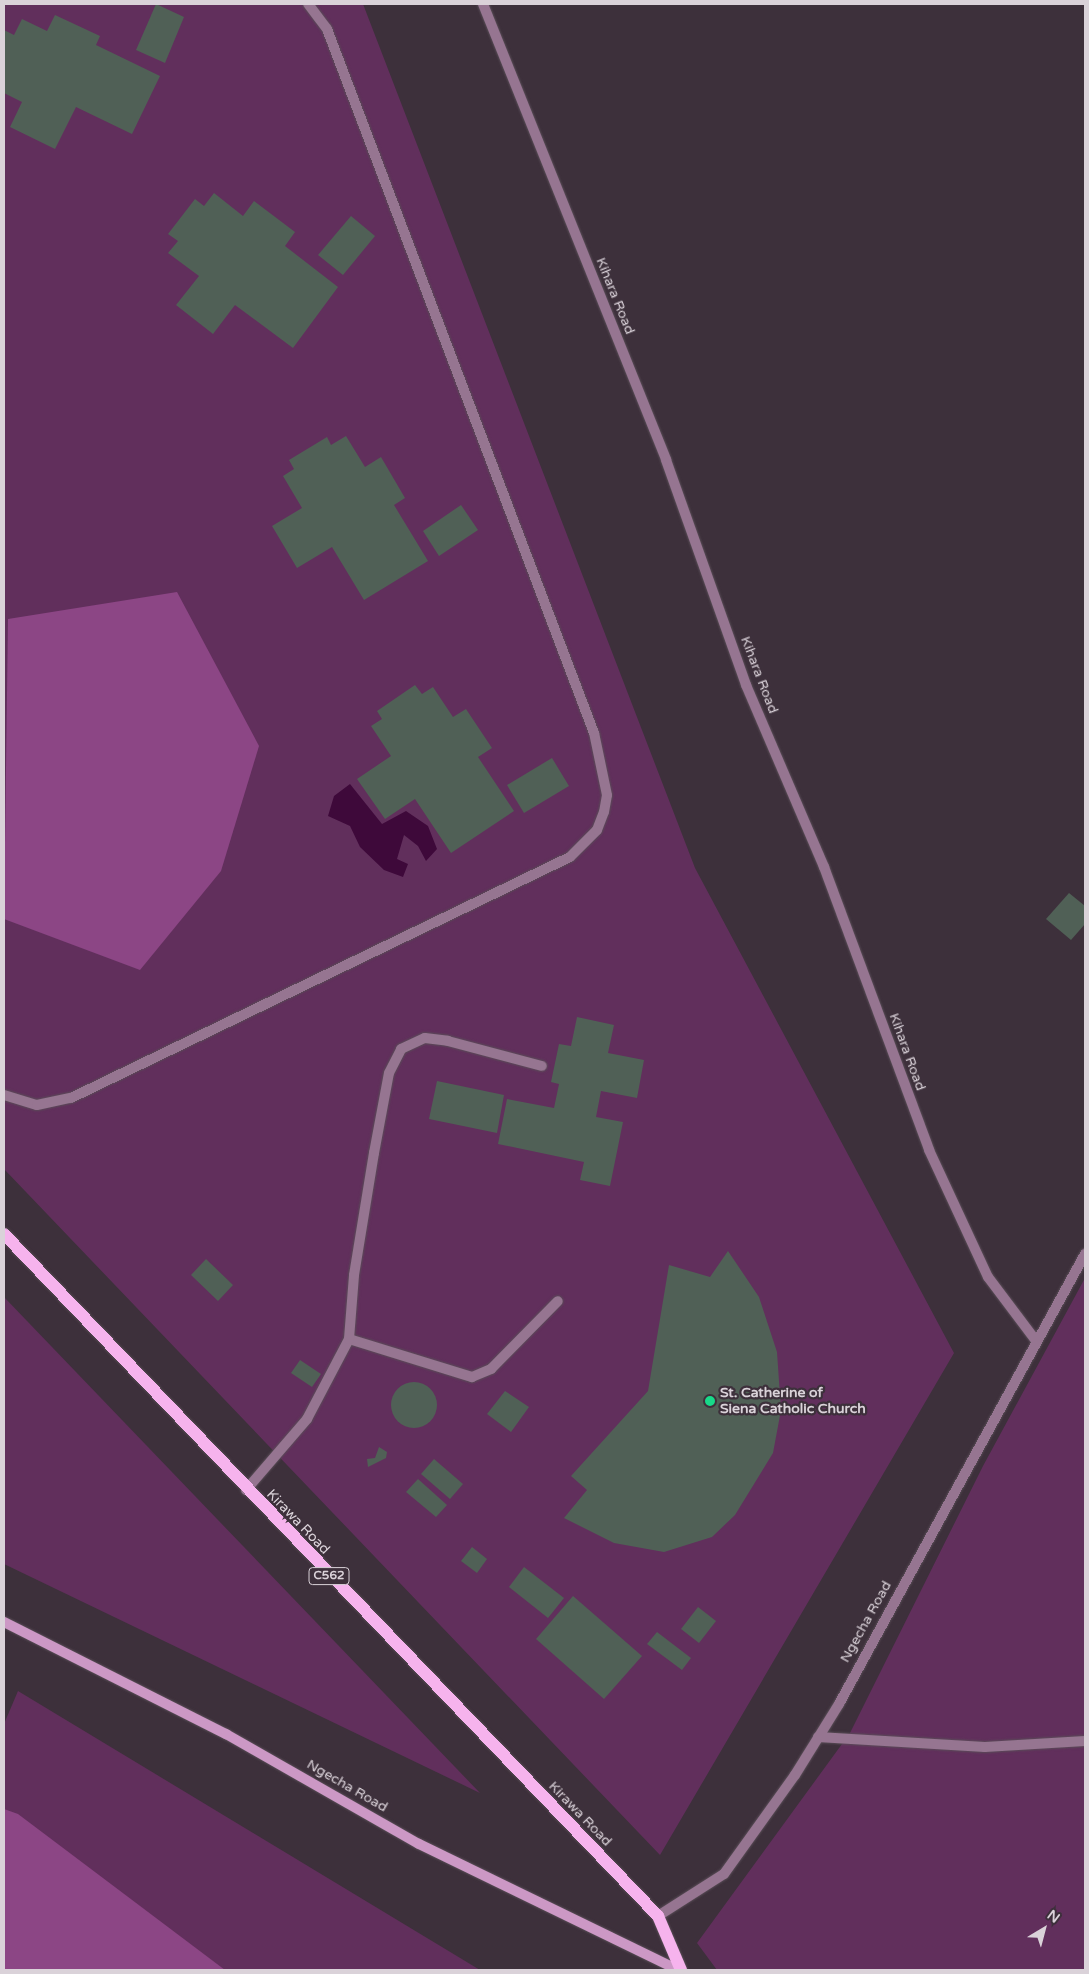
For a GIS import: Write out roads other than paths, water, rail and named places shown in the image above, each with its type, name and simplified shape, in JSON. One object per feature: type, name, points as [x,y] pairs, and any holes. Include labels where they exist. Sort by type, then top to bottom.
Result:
[{"type":"main road","name":"Kirawa Road","points":[[4,1234],[246,1490],[658,1916]]},
{"type":"main road","name":"Ngecha Road","points":[[4,1622],[218,1730],[419,1844],[680,1970]]},
{"type":"main road","name":"Ngecha Road","points":[[658,1916],[680,1970]]},
{"type":"street","points":[[4,1095],[37,1106],[71,1098],[570,857],[597,830],[604,812],[607,795],[594,734],[327,28],[308,4]]},
{"type":"street","name":"Kihara Road","points":[[483,4],[666,460],[746,685],[824,867],[929,1150],[988,1277],[1037,1342]]},
{"type":"street","points":[[246,1490],[307,1419],[349,1339],[354,1275],[374,1153],[389,1073],[401,1049],[425,1038],[448,1041],[542,1066]]},
{"type":"street","name":"Ngecha Road","points":[[658,1916],[724,1874],[818,1737],[1085,1254]]},
{"type":"street","points":[[349,1339],[472,1377],[490,1369],[558,1301]]},
{"type":"street","points":[[818,1737],[985,1747],[1085,1741]]},
{"type":"place","name":"St. Catherine of Siena Catholic Church","points":[[710,1401]]}]
